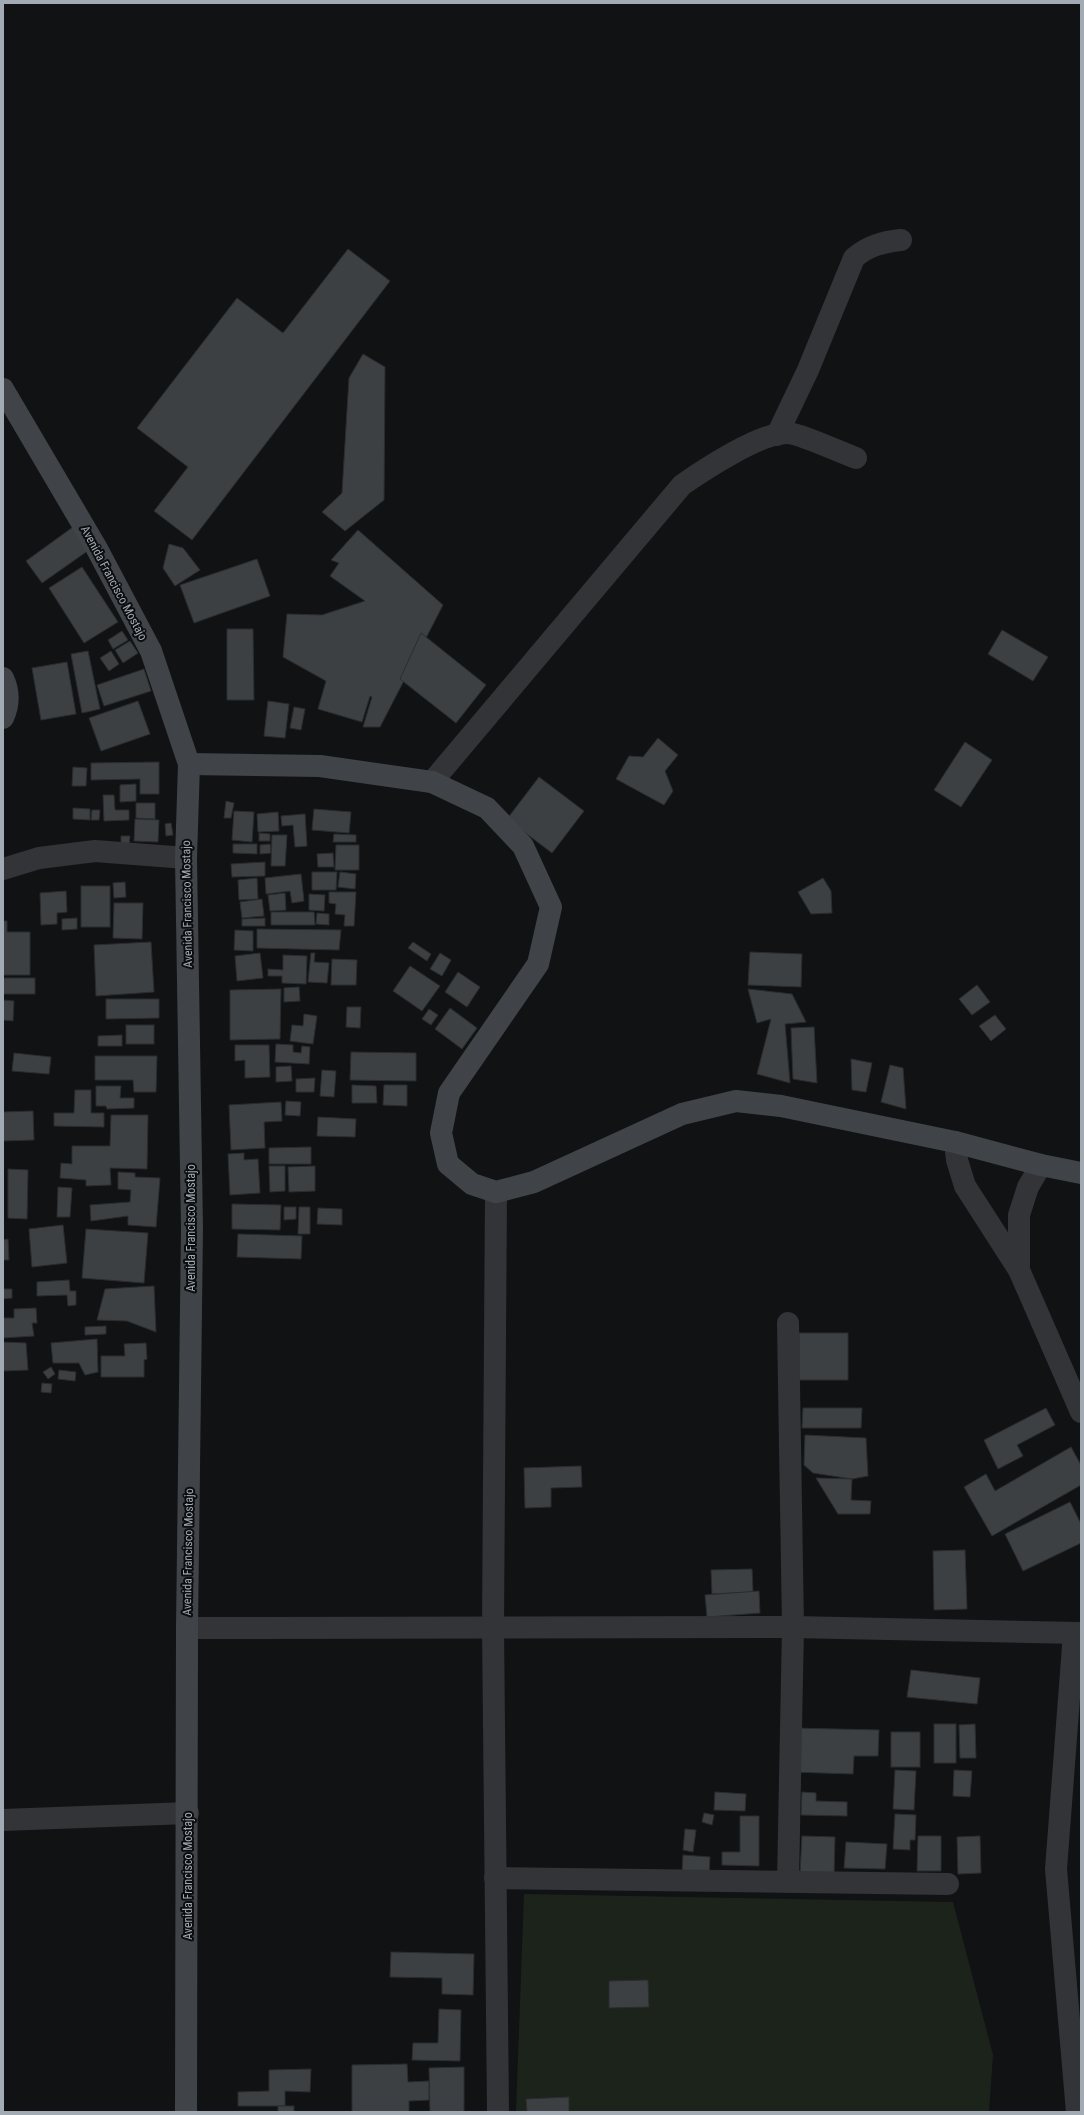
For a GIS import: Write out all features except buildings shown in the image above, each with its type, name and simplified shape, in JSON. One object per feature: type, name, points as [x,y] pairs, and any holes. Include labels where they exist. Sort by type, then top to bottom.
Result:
[{"type":"street","points":[[777,435],[808,370],[854,258],[865,249],[883,242],[901,240]]},
{"type":"street","name":"Avenida Francisco Mostajo","points":[[3,389],[96,547],[151,651],[189,764],[186,858],[192,1228],[187,1628],[188,1813],[186,2112]]},
{"type":"street","points":[[432,782],[682,485],[710,465],[769,436],[788,433],[856,458]]},
{"type":"street","points":[[3,678],[8,689],[6,711],[3,718]]},
{"type":"street","points":[[189,764],[320,766],[432,782],[487,808],[523,846],[551,908],[538,964],[449,1093],[441,1133],[448,1164],[472,1184],[496,1192],[534,1182],[682,1114],[736,1101],[781,1106],[955,1142],[1041,1165],[1081,1173]]},
{"type":"street","points":[[3,869],[39,858],[95,851],[186,858]]},
{"type":"street","points":[[955,1142],[957,1160],[965,1186],[1019,1270],[1081,1412]]},
{"type":"street","points":[[1019,1270],[1019,1215],[1028,1187],[1041,1165]]},
{"type":"street","points":[[496,1192],[493,1627],[498,2112]]},
{"type":"street","points":[[788,1323],[793,1626],[788,1882]]},
{"type":"street","points":[[187,1628],[793,1626],[1078,1633],[1056,1869],[1076,2112]]},
{"type":"street","points":[[3,1820],[188,1813]]},
{"type":"street","points":[[495,1878],[948,1884]]},
{"type":"shaded area","points":[[524,1894],[953,1902],[993,2055],[989,2112],[516,2112]]}]
